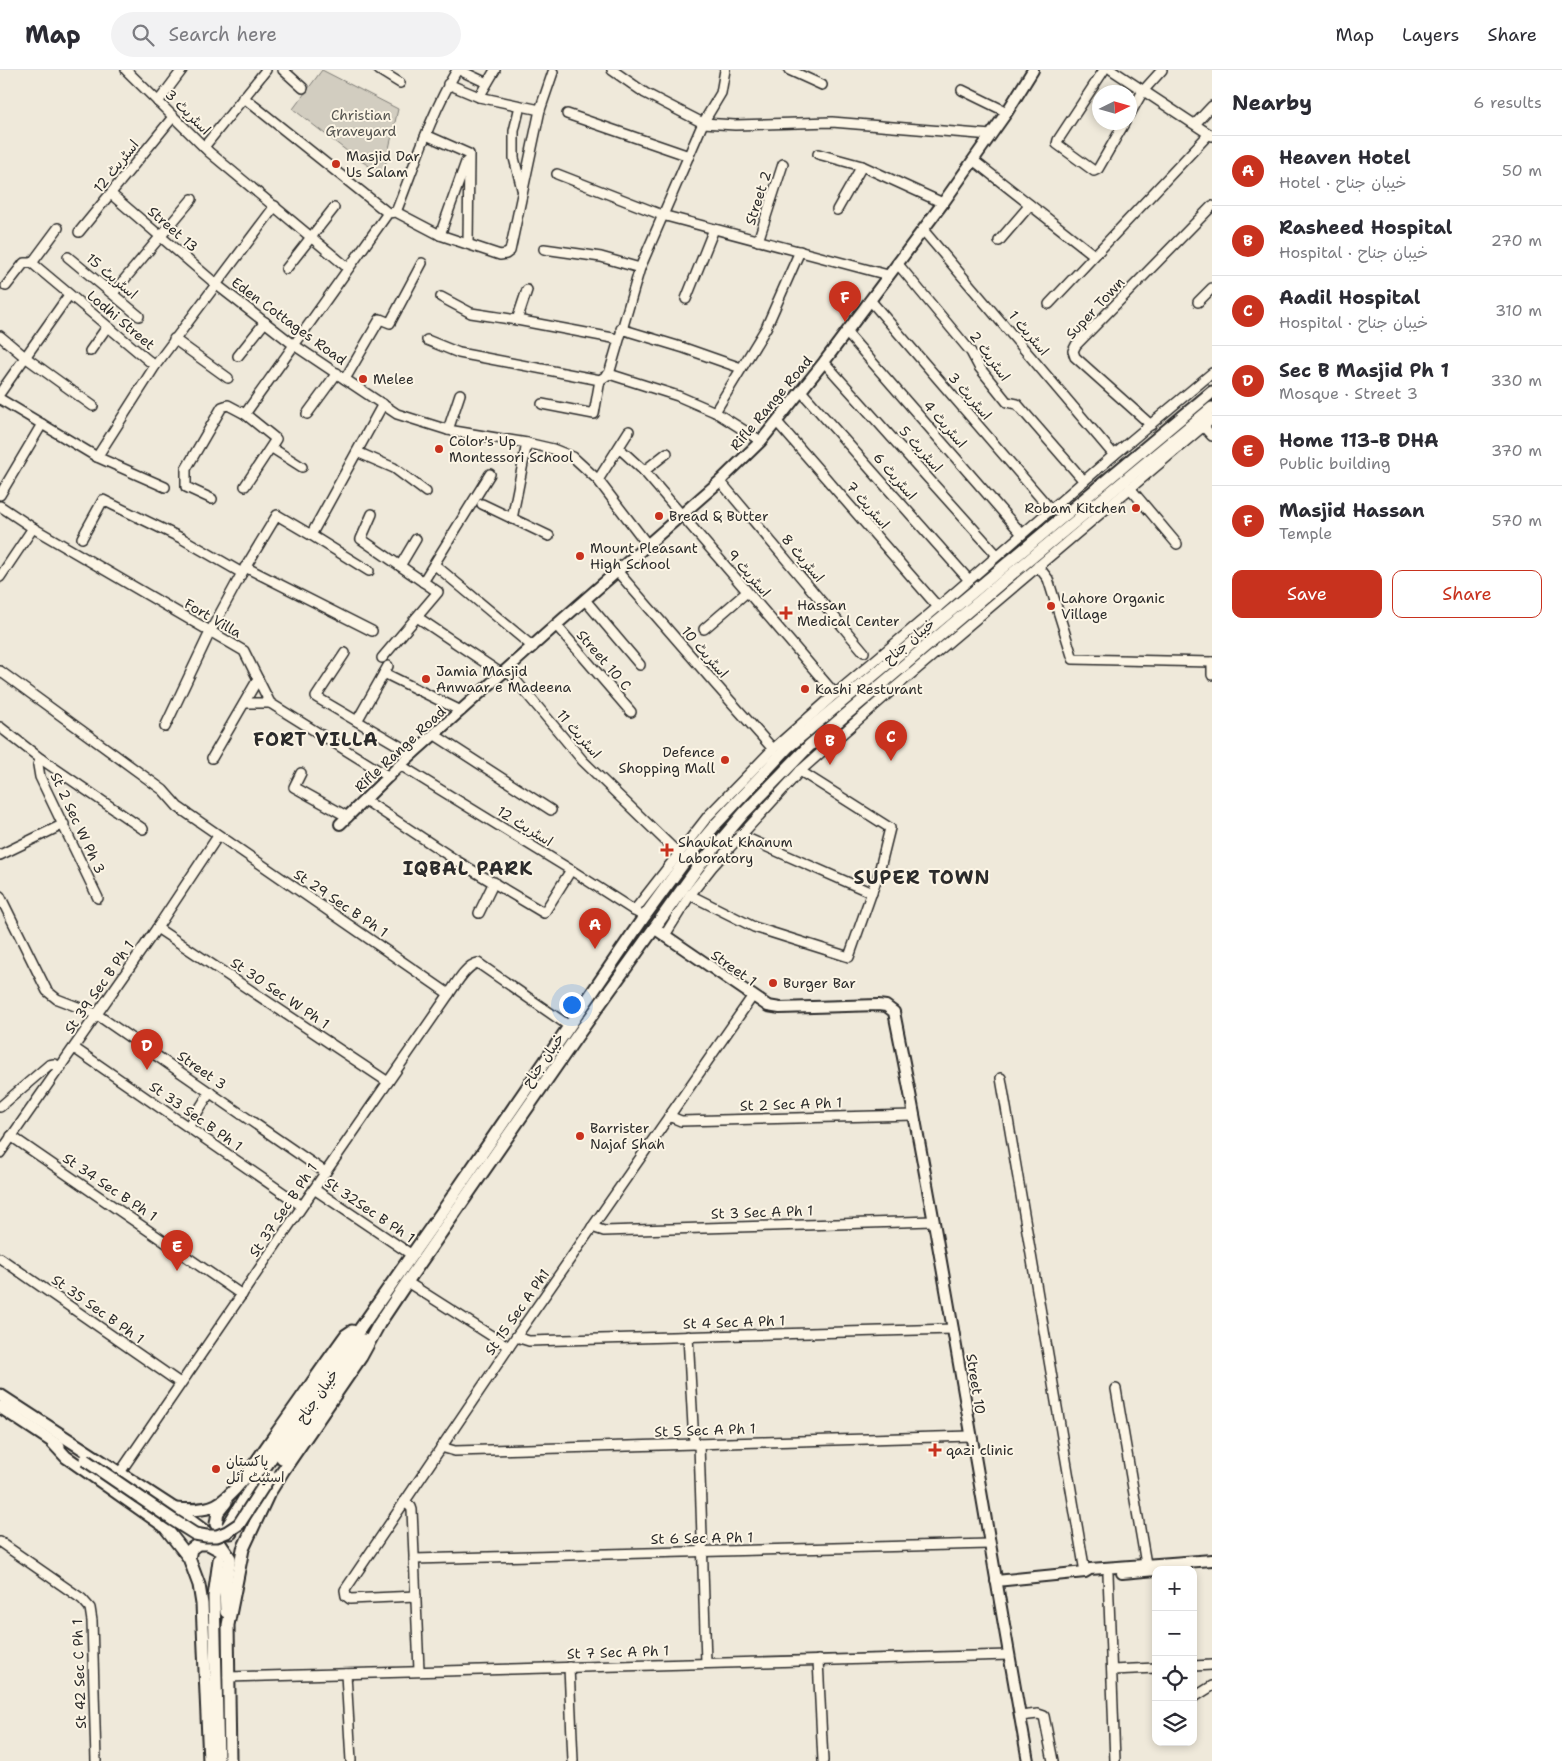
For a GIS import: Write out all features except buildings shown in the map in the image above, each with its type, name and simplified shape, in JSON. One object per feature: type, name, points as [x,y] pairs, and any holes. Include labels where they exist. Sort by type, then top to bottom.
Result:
[{"type":"main road","name":"خیبان جناح","points":[[226,1529],[247,1494],[313,1396],[569,1026],[639,914],[716,824],[788,747],[1212,392]]},
{"type":"main road","name":"خیبان جناح","points":[[230,1761],[228,1624],[243,1549],[268,1495],[361,1357],[379,1324],[407,1282],[698,867],[738,819],[810,746],[1212,408]]},
{"type":"main road","points":[[175,1509],[190,1510],[210,1507],[219,1503],[232,1491],[260,1457],[346,1335],[370,1316]]},
{"type":"main road","points":[[0,1407],[53,1443],[85,1460],[196,1534],[217,1536],[239,1524],[327,1390],[366,1338],[379,1324]]},
{"type":"main road","points":[[0,1395],[175,1509],[219,1542],[223,1555],[214,1598],[218,1761]]},
{"type":"main road","points":[[53,1443],[66,1457],[164,1526],[188,1558],[199,1585],[202,1604],[209,1761]]},
{"type":"main road","points":[[232,1491],[229,1499],[218,1512],[216,1521],[217,1528],[224,1534],[232,1533],[242,1526],[257,1505],[268,1495]]},
{"type":"main road","points":[[188,1558],[192,1547],[201,1543],[208,1544],[230,1558],[225,1588],[228,1624]]},
{"type":"street","name":"اسٹریٹ 3","points":[[126,70],[206,150],[348,268]]},
{"type":"street","points":[[158,102],[182,70]]},
{"type":"street","points":[[206,150],[243,97],[266,70]]},
{"type":"street","points":[[283,70],[303,88]]},
{"type":"street","points":[[379,70],[394,74],[400,83]]},
{"type":"street","points":[[245,414],[348,268],[392,213],[448,84],[458,70],[487,83]]},
{"type":"street","points":[[479,97],[495,70]]},
{"type":"street","points":[[612,70],[646,93],[703,123],[735,126],[832,122],[990,135]]},
{"type":"street","points":[[427,340],[459,353],[600,380],[609,374],[640,268],[703,123],[721,93],[725,70]]},
{"type":"street","points":[[789,70],[822,85]]},
{"type":"street","points":[[1094,85],[1104,70]]},
{"type":"street","points":[[1048,304],[1211,135],[1112,70]]},
{"type":"street","points":[[1137,102],[1143,91],[1162,70]]},
{"type":"street","name":"Rifle Range Road","points":[[344,821],[400,765],[720,481],[761,440],[802,391],[943,203],[1007,112],[1032,71]]},
{"type":"street","points":[[243,97],[392,213],[440,235],[500,254],[506,254],[510,250],[540,110],[553,72]]},
{"type":"street","points":[[448,84],[479,97],[540,110]]},
{"type":"street","points":[[1092,88],[1057,144],[1094,171],[1098,169],[1120,130]]},
{"type":"street","points":[[962,90],[1007,112]]},
{"type":"street","points":[[520,106],[514,131],[514,158],[523,193]]},
{"type":"street","points":[[1195,124],[1212,106]]},
{"type":"street","points":[[567,114],[689,156]]},
{"type":"street","name":"اسٹریٹ 12","points":[[78,232],[173,117]]},
{"type":"street","points":[[426,135],[469,154]]},
{"type":"street","points":[[440,235],[469,154]]},
{"type":"street","points":[[468,244],[469,154]]},
{"type":"street","points":[[818,154],[862,166],[943,203]]},
{"type":"street","points":[[973,160],[1094,256]]},
{"type":"street","name":"Street 2","points":[[758,241],[784,164]]},
{"type":"street","points":[[837,210],[862,166]]},
{"type":"street","points":[[557,174],[662,215],[888,275]]},
{"type":"street","name":"Street 13","points":[[111,194],[217,285]]},
{"type":"street","points":[[113,293],[192,199]]},
{"type":"street","points":[[999,241],[1030,205]]},
{"type":"street","points":[[97,457],[174,339],[217,285],[275,206]]},
{"type":"street","name":"Super Town","points":[[1151,425],[1075,357],[1073,351],[1076,345],[1212,206]]},
{"type":"street","points":[[286,270],[334,208]]},
{"type":"street","points":[[6,286],[24,263],[32,263],[58,228]]},
{"type":"street","points":[[686,299],[714,229]]},
{"type":"street","name":"اسٹریٹ 1","points":[[923,230],[1114,454]]},
{"type":"street","points":[[544,249],[601,258],[640,268]]},
{"type":"street","points":[[715,412],[766,328],[800,251]]},
{"type":"street","name":"اسٹریٹ 15","points":[[68,257],[139,316]]},
{"type":"street","name":"Lodhi Street","points":[[32,263],[155,366]]},
{"type":"street","points":[[345,379],[380,319],[390,323],[422,263]]},
{"type":"street","name":"اسٹریٹ 2","points":[[897,263],[971,352],[979,367],[1007,402],[1018,404],[1084,481]]},
{"type":"street","name":"Eden Cottages Road","points":[[217,285],[294,344],[398,414],[448,430],[553,449],[573,457],[598,480],[647,544]]},
{"type":"street","points":[[1198,302],[1212,288]]},
{"type":"street","points":[[517,320],[527,290]]},
{"type":"street","points":[[0,393],[70,295]]},
{"type":"street","points":[[441,297],[471,313],[620,334],[684,348],[741,368]]},
{"type":"street","name":"اسٹریٹ 3","points":[[870,300],[1050,510]]},
{"type":"street","points":[[238,356],[265,322]]},
{"type":"street","points":[[90,351],[107,327]]},
{"type":"street","name":"اسٹریٹ 4","points":[[846,332],[1022,534]]},
{"type":"street","points":[[0,336],[25,357],[93,406]]},
{"type":"street","points":[[174,339],[228,378]]},
{"type":"street","name":"اسٹریٹ 5","points":[[824,362],[997,555]]},
{"type":"street","points":[[307,414],[337,373]]},
{"type":"street","points":[[639,914],[678,854],[708,816],[773,749],[1114,454],[1212,373]]},
{"type":"street","points":[[609,374],[678,396],[715,412],[761,440]]},
{"type":"street","points":[[542,404],[594,414],[600,380]]},
{"type":"street","name":"اسٹریٹ 6","points":[[802,391],[969,580]]},
{"type":"street","points":[[448,430],[460,394]]},
{"type":"street","points":[[0,399],[97,457],[165,487]]},
{"type":"street","points":[[311,535],[383,404]]},
{"type":"street","points":[[212,499],[186,487],[186,469],[222,407],[228,405],[245,414],[276,439],[272,448],[245,486]]},
{"type":"street","points":[[665,935],[690,895],[712,867],[800,771],[1212,418]]},
{"type":"street","name":"اسٹریٹ 7","points":[[777,422],[938,607]]},
{"type":"street","points":[[0,495],[42,424]]},
{"type":"street","points":[[1203,426],[1212,436]]},
{"type":"street","points":[[598,480],[629,431]]},
{"type":"street","points":[[512,519],[527,444]]},
{"type":"street","points":[[272,448],[302,467]]},
{"type":"street","name":"اسٹریٹ 9","points":[[619,448],[644,471],[835,694]]},
{"type":"street","points":[[357,452],[394,468],[426,492]]},
{"type":"street","points":[[644,471],[667,453]]},
{"type":"street","points":[[423,582],[490,474]]},
{"type":"street","name":"اسٹریٹ 8","points":[[720,481],[864,652]]},
{"type":"street","points":[[1130,488],[1177,544]]},
{"type":"street","points":[[82,538],[103,500],[372,632]]},
{"type":"street","points":[[482,504],[549,536]]},
{"type":"street","name":"Fort Villa","points":[[0,506],[33,528],[244,651],[270,702]]},
{"type":"street","points":[[357,722],[385,666],[417,617],[438,592],[361,539],[372,514]]},
{"type":"street","points":[[166,727],[210,632],[243,570],[277,515],[369,572]]},
{"type":"street","points":[[0,577],[33,528]]},
{"type":"street","points":[[400,566],[416,539]]},
{"type":"street","points":[[435,565],[533,647]]},
{"type":"street","points":[[1038,566],[1048,579],[1073,659],[1212,662],[1212,675]]},
{"type":"street","name":"اسٹریٹ 10","points":[[617,571],[773,749]]},
{"type":"street","points":[[704,629],[747,592]]},
{"type":"street","points":[[585,600],[640,665]]},
{"type":"street","name":"اسٹریٹ 11","points":[[417,617],[505,672],[583,761],[678,854]]},
{"type":"street","name":"Street 10 C","points":[[556,625],[630,712]]},
{"type":"street","points":[[345,653],[316,697],[413,754]]},
{"type":"street","points":[[385,666],[461,711]]},
{"type":"street","name":"St 29 Sec B Ph 1","points":[[0,671],[163,790],[178,807],[218,836],[449,994]]},
{"type":"street","points":[[212,758],[258,679]]},
{"type":"street","points":[[244,703],[270,702],[389,777]]},
{"type":"street","points":[[0,728],[142,830]]},
{"type":"street","points":[[435,735],[551,810]]},
{"type":"street","name":"St 2 Sec W Ph 3","points":[[41,759],[38,765],[40,777],[98,898]]},
{"type":"street","name":"اسٹریٹ 12","points":[[400,765],[639,914]]},
{"type":"street","points":[[690,895],[754,927],[849,957],[879,872],[890,828],[800,771]]},
{"type":"street","points":[[301,774],[294,787],[344,821]]},
{"type":"street","points":[[366,800],[457,861],[544,913],[571,870]]},
{"type":"street","points":[[0,854],[64,824]]},
{"type":"street","points":[[740,835],[872,893]]},
{"type":"street","name":"St 39 Sec B Ph 1","points":[[0,1153],[157,928],[218,836]]},
{"type":"street","points":[[479,913],[494,882]]},
{"type":"street","name":"Street 3","points":[[0,896],[47,991],[57,999],[96,1014],[325,1172]]},
{"type":"street","name":"St 30 Sec W Ph 1","points":[[157,928],[388,1082]]},
{"type":"street","name":"Street 1","points":[[654,928],[752,997],[773,1008],[878,1005],[886,1006],[894,1012]]},
{"type":"street","name":"St 37 Sec B Ph 1","points":[[119,1474],[325,1172],[449,994],[473,964],[478,964],[569,1026]]},
{"type":"street","name":"St 15 Sec A Ph1","points":[[416,1596],[350,1599],[345,1593],[346,1586],[509,1347],[752,997]]},
{"type":"street","name":"Street 10","points":[[894,1012],[953,1330],[1028,1761]]},
{"type":"street","name":"St 33 Sec B Ph 1","points":[[74,1048],[302,1206]]},
{"type":"street","points":[[0,1107],[49,1065],[54,1064],[61,1067]]},
{"type":"street","points":[[1001,1078],[1085,1572]]},
{"type":"street","points":[[188,1127],[210,1092]]},
{"type":"street","name":"St 2 Sec A Ph 1","points":[[669,1116],[681,1121],[914,1114]]},
{"type":"street","name":"St 34 Sec B Ph 1","points":[[11,1136],[242,1295]]},
{"type":"street","name":"St 32Sec B Ph 1","points":[[314,1189],[412,1255]]},
{"type":"street","name":"St 3 Sec A Ph 1","points":[[592,1228],[604,1231],[933,1221]]},
{"type":"street","name":"St 35 Sec B Ph 1","points":[[0,1258],[180,1383]]},
{"type":"street","points":[[407,1282],[509,1347]]},
{"type":"street","name":"St 4 Sec A Ph 1","points":[[516,1337],[529,1341],[953,1330]]},
{"type":"street","points":[[688,1336],[703,1551],[706,1662]]},
{"type":"street","points":[[1116,1389],[1146,1564]]},
{"type":"street","name":"St 5 Sec A Ph 1","points":[[441,1447],[455,1451],[971,1436]]},
{"type":"street","points":[[404,1502],[412,1510],[419,1670]]},
{"type":"street","name":"St 42 Sec C Ph 1","points":[[0,1542],[82,1599],[90,1608],[96,1761]]},
{"type":"street","name":"St 6 Sec A Ph 1","points":[[414,1559],[989,1544]]},
{"type":"street","points":[[996,1581],[1085,1572],[1090,1569],[1212,1560]]},
{"type":"street","points":[[1197,1568],[1212,1567]]},
{"type":"street","points":[[1085,1572],[1090,1574],[1108,1574],[1152,1570]]},
{"type":"street","points":[[1108,1574],[1115,1761]]},
{"type":"street","name":"St 7 Sec A Ph 1","points":[[228,1677],[1009,1654]]},
{"type":"street","points":[[818,1660],[823,1761]]},
{"type":"street","points":[[1197,1666],[1212,1665]]},
{"type":"street","points":[[569,1667],[573,1761]]},
{"type":"street","points":[[1112,1670],[1152,1668]]},
{"type":"street","points":[[346,1674],[351,1761]]},
{"type":"street","points":[[1197,1695],[1212,1686]]},
{"type":"street","points":[[1020,1716],[1038,1714],[1046,1718],[1053,1761]]},
{"type":"green space","name":"Christian Graveyard","points":[[322,70],[398,109],[383,175],[352,155],[293,109]]},
{"type":"place","name":"Masjid Dar Us Salam","points":[[336,164]]},
{"type":"place","name":"Masjid Hassan","points":[[845,322]]},
{"type":"place","name":"Melee","points":[[363,379]]},
{"type":"place","name":"Color's Up Montessori School","points":[[439,449]]},
{"type":"place","name":"Robam Kitchen","points":[[1136,508]]},
{"type":"place","name":"Bread & Butter","points":[[659,516]]},
{"type":"place","name":"Mount Pleasant High School","points":[[580,556]]},
{"type":"place","name":"Lahore Organic Village","points":[[1051,606]]},
{"type":"place","name":"Hassan Medical Center","points":[[786,613]]},
{"type":"place","name":"Jamia Masjid Anwaar e Madeena","points":[[426,679]]},
{"type":"place","name":"Kashi Resturant","points":[[805,689]]},
{"type":"place","name":"Defence Shopping Mall","points":[[725,760]]},
{"type":"place","name":"Aadil Hospital","points":[[891,761]]},
{"type":"place","name":"Rasheed Hospital","points":[[830,765]]},
{"type":"place","name":"Shaukat Khanum Laboratory","points":[[667,850]]},
{"type":"place","name":"Heaven Hotel","points":[[595,949]]},
{"type":"place","name":"Burger Bar","points":[[773,983]]},
{"type":"place","name":"Sec B Masjid Ph 1","points":[[147,1070]]},
{"type":"place","name":"Barrister Najaf Shah","points":[[580,1136]]},
{"type":"place","name":"Home 113-B DHA","points":[[177,1271]]},
{"type":"place","name":"qazi clinic","points":[[935,1450]]},
{"type":"place","name":"پاکستان اسٹیٹ آئل","points":[[216,1469]]},
{"type":"district","name":"FORT VILLA","points":[[316,739]]},
{"type":"district","name":"IQBAL PARK","points":[[468,868]]},
{"type":"district","name":"SUPER TOWN","points":[[922,877]]}]
